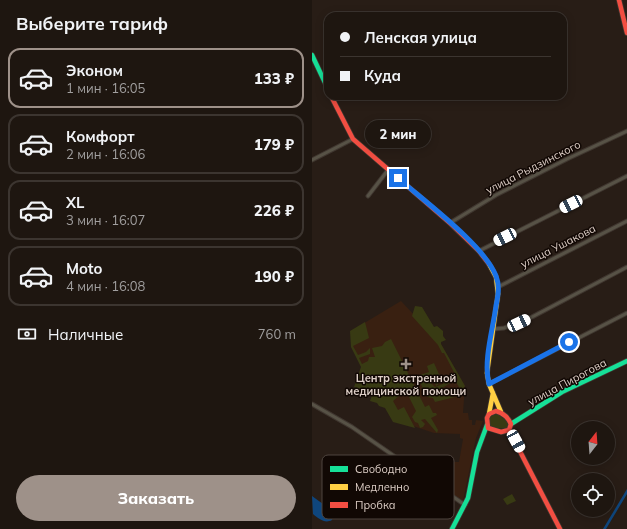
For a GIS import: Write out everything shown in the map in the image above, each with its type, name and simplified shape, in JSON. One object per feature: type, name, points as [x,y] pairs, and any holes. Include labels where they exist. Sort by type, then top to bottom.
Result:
[{"type":"street","points":[[618,0],[627,33]]},
{"type":"street","points":[[312,55],[324,81]]},
{"type":"street","points":[[333,100],[354,139],[450,223],[479,251],[494,271],[498,287],[494,328],[487,366],[489,384],[501,412],[509,418],[516,420]]},
{"type":"street","name":"улица Рыдзинского","points":[[450,223],[502,192],[566,159],[627,131]]},
{"type":"street","points":[[312,160],[354,139]]},
{"type":"street","points":[[368,196],[388,170]]},
{"type":"street","points":[[479,251],[627,176]]},
{"type":"street","name":"улица Ушакова","points":[[498,287],[627,221]]},
{"type":"street","points":[[494,328],[504,328],[532,317],[627,267]]},
{"type":"street","points":[[489,384],[627,313]]},
{"type":"street","name":"улица Пирогова","points":[[512,424],[516,420],[562,392],[627,361]]},
{"type":"street","points":[[452,529],[466,505],[477,452],[489,414],[493,393]]},
{"type":"street","points":[[312,404],[352,427],[392,455]]},
{"type":"street","points":[[489,414],[496,411],[501,412]]},
{"type":"street","points":[[484,432],[491,430],[505,432],[509,430],[512,424],[509,418]]},
{"type":"street","points":[[486,425],[491,430]]},
{"type":"street","points":[[509,430],[560,529]]},
{"type":"street","points":[[454,498],[466,505]]},
{"type":"shaded area","name":"Центр экстренной медицинской помощи","points":[[401,301],[441,344],[465,386],[463,413],[468,413],[469,420],[472,420],[472,425],[475,425],[476,420],[483,421],[476,438],[463,501],[454,495],[454,462],[459,462],[463,439],[460,438],[460,434],[434,433],[394,421],[352,347],[351,331]]},
{"type":"green space","points":[[415,306],[422,307],[434,327],[437,326],[443,331],[443,336],[446,340],[441,342],[441,344],[465,386],[462,392],[456,382],[458,380],[444,353],[442,353],[438,345],[412,316]]},
{"type":"green space","points":[[365,322],[369,338],[353,346],[358,355],[366,352],[370,348],[370,354],[359,358],[362,364],[368,361],[369,357],[375,357],[372,348],[382,346],[385,342],[391,339],[425,407],[429,405],[433,413],[436,413],[437,415],[431,418],[438,430],[437,433],[425,419],[421,420],[425,424],[420,428],[418,423],[415,422],[412,417],[416,411],[409,397],[412,394],[411,393],[399,396],[393,401],[398,410],[404,407],[415,428],[393,422],[385,408],[370,401],[372,395],[369,391],[354,387],[361,367],[351,347],[350,331]]},
{"type":"green space","points":[[434,363],[442,381],[436,386],[434,379],[430,378],[430,382],[435,387],[450,381],[450,383],[442,388],[443,391],[453,388],[454,392],[449,395],[451,397],[459,396],[435,402],[433,398],[427,397],[417,376],[429,372],[427,366]]},
{"type":"green space","points":[[498,414],[509,423],[508,428],[495,429],[489,425],[490,417]]},
{"type":"green space","points":[[512,494],[516,501],[507,505],[503,499]]},
{"type":"water","points":[[627,489],[627,494],[615,514],[615,509]]},
{"type":"water","points":[[312,496],[322,503],[322,519],[332,520],[324,521],[313,514]]},
{"type":"water","points":[[610,517],[613,517],[606,529],[603,529]]},
{"type":"traffic: fast","points":[[312,55],[324,80]]},
{"type":"traffic: fast","points":[[511,424],[562,392],[627,361]]},
{"type":"traffic: fast","points":[[452,529],[468,498],[477,452],[487,425]]},
{"type":"traffic: slow","points":[[489,264],[496,277],[498,294],[487,373],[489,384],[501,412]]},
{"type":"traffic: slow","points":[[489,414],[493,393]]},
{"type":"traffic: jam","points":[[619,0],[627,33]]},
{"type":"traffic: jam","points":[[333,100],[353,139],[450,223],[479,251],[489,264]]},
{"type":"traffic: jam","points":[[496,411],[507,417],[511,424],[509,430],[501,432],[488,428],[487,418],[489,414],[496,411]]},
{"type":"traffic: jam","points":[[509,430],[560,529]]},
{"type":"place","name":"Центр экстренной медицинской помощи","points":[[406,364]]},
{"type":"route","points":[[398,178],[450,223],[479,251],[494,271],[498,282],[498,294],[486,373],[489,384],[569,342]]}]
